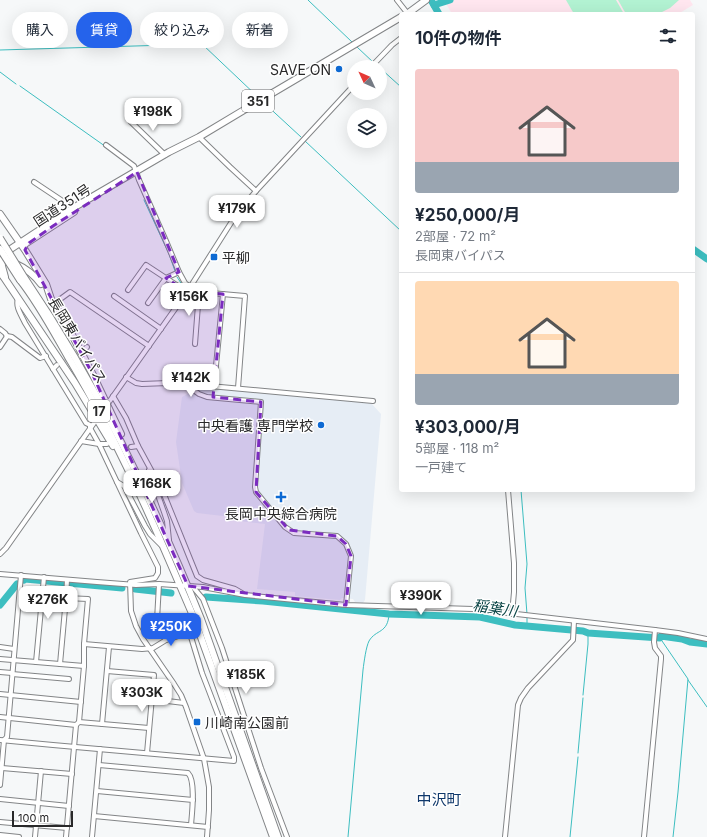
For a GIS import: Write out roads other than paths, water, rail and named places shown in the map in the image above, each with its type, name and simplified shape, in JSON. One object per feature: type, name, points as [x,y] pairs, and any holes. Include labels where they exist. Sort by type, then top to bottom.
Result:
[{"type":"highway","points":[[411,12],[425,1]]},
{"type":"highway","name":"国道351号","points":[[22,246],[73,208],[199,137],[399,18]]},
{"type":"highway","name":"国道351号","points":[[22,246],[92,201],[115,184]]},
{"type":"highway","points":[[0,214],[22,246],[2,255]]},
{"type":"highway","points":[[0,234],[3,279]]},
{"type":"highway","name":"長岡東バイパス","points":[[0,238],[2,255],[39,298],[84,372],[154,509],[167,547]]},
{"type":"highway","name":"17","points":[[22,246],[46,284],[51,299],[92,373],[148,491],[154,509]]},
{"type":"highway","points":[[2,255],[23,267],[37,278],[51,299]]},
{"type":"highway","name":"17","points":[[0,272],[3,279],[83,396],[138,489]]},
{"type":"highway","name":"長岡東バイパス","points":[[22,279],[80,377],[104,421],[187,586],[212,651],[278,837]]},
{"type":"highway","name":"長岡東バイパス","points":[[187,586],[210,662],[273,837]]},
{"type":"street","points":[[397,0],[406,12]]},
{"type":"street","points":[[378,60],[399,40]]},
{"type":"street","points":[[109,402],[187,292],[236,215],[256,190],[347,92]]},
{"type":"street","points":[[130,122],[166,155]]},
{"type":"street","points":[[199,137],[256,190]]},
{"type":"street","points":[[106,145],[134,166],[178,272],[191,290],[245,296],[238,388]]},
{"type":"street","points":[[34,182],[73,208]]},
{"type":"street","points":[[128,290],[146,265],[187,292]]},
{"type":"street","points":[[148,304],[166,278],[178,272]]},
{"type":"street","points":[[59,300],[70,292],[149,346]]},
{"type":"street","points":[[194,344],[199,292]]},
{"type":"street","points":[[214,386],[223,294]]},
{"type":"street","points":[[114,296],[161,329]]},
{"type":"street","points":[[18,299],[17,304],[25,323],[86,423],[90,425],[90,428],[158,567],[158,573],[155,578],[130,582],[130,602],[133,618],[139,632],[174,684],[184,703],[204,759],[209,787],[207,837]]},
{"type":"street","points":[[0,329],[7,336],[12,337],[40,358],[46,356]]},
{"type":"street","points":[[0,347],[7,336]]},
{"type":"street","points":[[52,368],[57,365]]},
{"type":"street","points":[[126,378],[142,384],[168,383],[188,386],[192,390],[207,397],[261,402],[255,487],[256,492],[285,527],[294,533],[336,536],[346,544],[351,556],[346,605]]},
{"type":"street","points":[[192,390],[200,385],[373,401]]},
{"type":"street","points":[[113,396],[126,418],[138,446],[163,492],[197,576],[203,580],[235,589],[245,595]]},
{"type":"street","points":[[0,554],[6,548],[94,423]]},
{"type":"street","points":[[81,441],[107,444]]},
{"type":"street","points":[[131,447],[138,446]]},
{"type":"street","points":[[144,458],[167,521],[167,547]]},
{"type":"street","points":[[117,482],[124,486],[150,534],[167,547]]},
{"type":"street","points":[[508,492],[514,563],[512,614]]},
{"type":"street","points":[[0,574],[130,585],[187,586],[215,589],[245,595],[346,605],[473,609],[678,633],[707,639]]},
{"type":"street","points":[[2,740],[7,737],[21,575]]},
{"type":"street","points":[[36,662],[44,577]]},
{"type":"street","points":[[60,664],[67,580]]},
{"type":"street","points":[[159,586],[157,620],[166,640]]},
{"type":"street","points":[[187,586],[203,599],[219,641],[261,768],[287,837]]},
{"type":"street","points":[[66,598],[88,599],[81,702],[66,837]]},
{"type":"street","points":[[505,837],[518,705],[528,688],[573,640],[574,622]]},
{"type":"street","points":[[644,837],[661,659],[661,656],[655,648],[654,631]]},
{"type":"street","points":[[2,740],[234,761],[234,757],[202,673],[191,637],[188,633],[166,640],[150,649],[142,650],[84,644]]},
{"type":"street","points":[[0,647],[14,649]]},
{"type":"street","points":[[102,724],[109,647]]},
{"type":"street","points":[[0,659],[84,666]]},
{"type":"street","points":[[107,671],[154,675],[147,753]]},
{"type":"street","points":[[0,672],[69,679]]},
{"type":"street","points":[[0,694],[81,702]]},
{"type":"street","points":[[151,699],[184,703]]},
{"type":"street","points":[[0,717],[149,728]]},
{"type":"street","points":[[0,785],[2,768],[2,740]]},
{"type":"street","points":[[92,837],[100,749]]},
{"type":"street","points":[[99,765],[188,773],[191,776],[193,800],[191,825]]},
{"type":"street","points":[[2,768],[72,774]]},
{"type":"street","points":[[35,837],[41,771]]},
{"type":"street","points":[[96,791],[193,800]]},
{"type":"street","points":[[0,800],[69,806]]},
{"type":"street","points":[[94,816],[208,827]]},
{"type":"street","points":[[0,822],[67,828]]},
{"type":"street","points":[[0,835],[19,837]]},
{"type":"waterway","points":[[308,0],[352,42]]},
{"type":"waterway","points":[[431,0],[438,12]]},
{"type":"waterway","points":[[434,5],[450,0]]},
{"type":"waterway","points":[[0,50],[202,44],[259,98]]},
{"type":"waterway","points":[[357,47],[371,60]]},
{"type":"waterway","points":[[0,72],[16,84]]},
{"type":"waterway","points":[[387,74],[399,85]]},
{"type":"waterway","points":[[20,86],[109,149]]},
{"type":"waterway","points":[[263,102],[301,137]]},
{"type":"waterway","points":[[305,141],[399,229]]},
{"type":"waterway","points":[[144,200],[169,254],[175,271]]},
{"type":"waterway","points":[[695,250],[707,259]]},
{"type":"waterway","points":[[177,277],[181,283]]},
{"type":"waterway","points":[[521,492],[527,564],[525,588],[527,614]]},
{"type":"waterway","name":"稲葉川","points":[[24,580],[122,588]]},
{"type":"waterway","name":"稲葉川","points":[[0,605],[17,584]]},
{"type":"waterway","name":"稲葉川","points":[[135,589],[171,593]]},
{"type":"waterway","name":"稲葉川","points":[[206,597],[263,601],[389,614],[480,617],[515,625],[583,631],[588,633],[660,638],[661,636],[707,644]]},
{"type":"waterway","points":[[348,837],[365,655],[369,641],[384,628],[389,614]]},
{"type":"waterway","points":[[527,617],[527,626]]},
{"type":"waterway","points":[[583,695],[588,633]]},
{"type":"waterway","points":[[660,638],[688,679],[673,837]]},
{"type":"waterway","points":[[688,680],[707,707]]},
{"type":"waterway","points":[[578,753],[583,698]]},
{"type":"waterway","points":[[570,837],[578,757]]},
{"type":"tunnel","points":[[60,364],[81,351]]},
{"type":"place","name":"SAVE ON","points":[[339,69]]},
{"type":"place","name":"平柳","points":[[214,257]]},
{"type":"place","name":"中央看護 専門学校","points":[[321,425]]},
{"type":"place","name":"長岡中央綜合病院","points":[[281,497]]},
{"type":"place","name":"川崎南公園前","points":[[197,722]]},
{"type":"district","name":"中沢町","points":[[439,799]]}]
